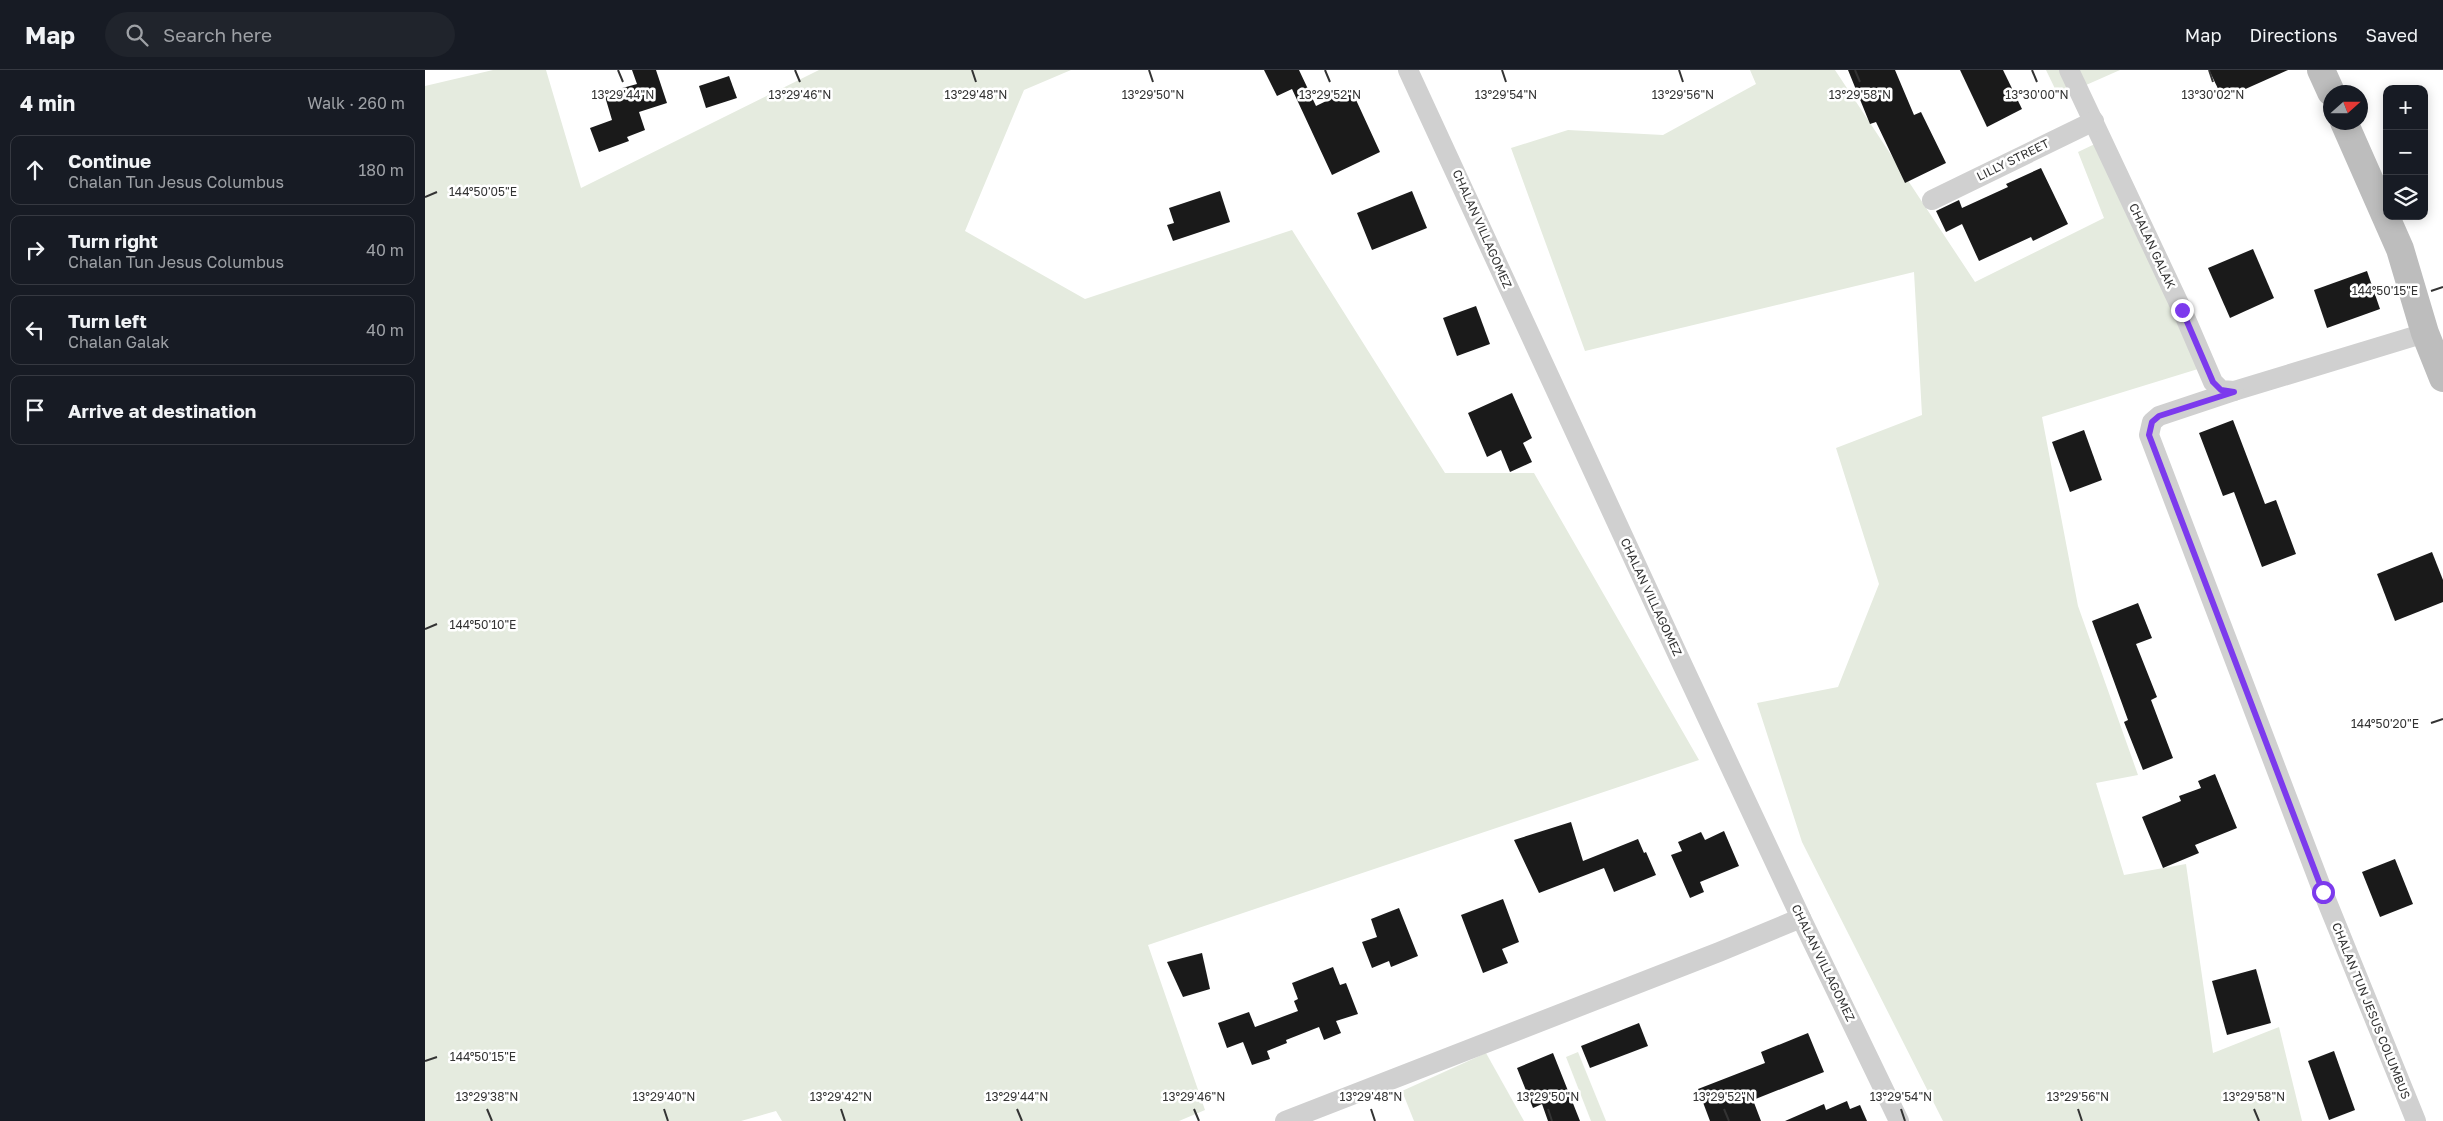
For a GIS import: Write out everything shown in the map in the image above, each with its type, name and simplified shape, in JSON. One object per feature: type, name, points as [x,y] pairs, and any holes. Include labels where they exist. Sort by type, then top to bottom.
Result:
[{"type":"main road","points":[[2321,70],[2328,85]]},
{"type":"main road","points":[[2348,130],[2400,249],[2425,332],[2443,378]]},
{"type":"street","name":"CHALAN VILLAGOMEZ","points":[[1408,70],[1801,918],[1899,1121]]},
{"type":"street","name":"CHALAN GALAK","points":[[2069,70],[2182,310],[2213,382],[2221,390],[2234,392]]},
{"type":"street","name":"LILLY STREET","points":[[1932,200],[2093,121]]},
{"type":"street","points":[[2234,392],[2425,332]]},
{"type":"street","name":"CHALAN TUN JESUS COLUMBUS","points":[[2234,392],[2159,416],[2152,422],[2149,435],[2323,892],[2416,1121]]},
{"type":"street","points":[[1285,1121],[1710,956],[1801,918]]},
{"type":"shaded area","points":[[493,70],[546,70],[581,188],[819,70],[1071,70],[1024,90],[965,231],[1085,299],[1292,230],[1445,473],[1534,473],[1699,760],[1148,945],[1205,1110],[1179,1121],[782,1121],[776,1111],[741,1121],[425,1121],[425,86]]},
{"type":"shaded area","points":[[1750,70],[1835,70],[1975,282],[2104,218],[2078,152],[2099,142],[2198,369],[2042,417],[2078,606],[2138,775],[2096,783],[2124,875],[2186,864],[2213,1053],[2279,1027],[2302,1121],[1943,1121],[1802,842],[1757,703],[1838,687],[1879,584],[1836,448],[1922,415],[1914,272],[1585,351],[1511,148],[1568,130],[1663,135],[1756,84]]},
{"type":"shaded area","points":[[2046,70],[2120,70],[2059,97]]},
{"type":"shaded area","points":[[1578,1052],[1606,1121],[1591,1121],[1566,1057]]},
{"type":"shaded area","points":[[1486,1053],[1524,1121],[1414,1121],[1402,1091]]},
{"type":"building","points":[[632,70],[656,70],[667,103],[639,112],[645,130],[627,137],[629,141],[599,152],[590,128],[612,120],[604,93],[637,84]]},
{"type":"building","points":[[1264,70],[1299,70],[1316,106],[1351,89],[1380,152],[1332,175],[1292,89],[1277,96]]},
{"type":"building","points":[[1848,70],[1895,70],[1914,115],[1921,112],[1946,163],[1905,183],[1876,122],[1870,124]]},
{"type":"building","points":[[1960,70],[2003,70],[2022,109],[1987,127]]},
{"type":"building","points":[[2209,70],[2288,70],[2223,99]]},
{"type":"building","points":[[729,76],[737,98],[706,108],[699,86]]},
{"type":"building","points":[[2041,168],[2068,224],[2033,241],[2031,237],[1979,261],[1962,224],[1946,232],[1936,211],[1959,200],[1962,208],[2008,187],[2006,184]]},
{"type":"building","points":[[1220,191],[1230,222],[1173,241],[1167,225],[1174,223],[1169,208]]},
{"type":"building","points":[[1412,191],[1427,228],[1372,250],[1357,213]]},
{"type":"building","points":[[2253,249],[2274,298],[2230,318],[2208,268]]},
{"type":"building","points":[[2367,271],[2380,309],[2327,328],[2314,290]]},
{"type":"building","points":[[1476,306],[1490,344],[1457,356],[1443,318]]},
{"type":"building","points":[[1512,393],[1532,438],[1523,443],[1532,462],[1510,472],[1501,450],[1487,457],[1468,413]]},
{"type":"building","points":[[2233,420],[2265,504],[2276,500],[2296,554],[2262,567],[2234,492],[2223,496],[2199,433]]},
{"type":"building","points":[[2084,430],[2102,480],[2070,492],[2052,442]]},
{"type":"building","points":[[2432,552],[2443,580],[2443,602],[2395,621],[2377,574]]},
{"type":"building","points":[[2138,603],[2152,638],[2136,644],[2157,697],[2151,700],[2173,758],[2143,770],[2124,722],[2128,720],[2092,621]]},
{"type":"building","points":[[2215,774],[2237,828],[2195,845],[2199,853],[2163,868],[2142,817],[2181,801],[2179,796],[2201,788],[2198,781]]},
{"type":"building","points":[[1571,822],[1583,861],[1638,839],[1656,875],[1614,892],[1604,868],[1539,893],[1514,840]]},
{"type":"building","points":[[1724,831],[1739,866],[1700,882],[1704,892],[1690,898],[1671,855],[1682,851],[1678,842],[1701,832],[1705,840]]},
{"type":"building","points":[[2395,859],[2413,904],[2380,917],[2362,872]]},
{"type":"building","points":[[1503,899],[1519,942],[1502,949],[1508,963],[1483,973],[1461,915]]},
{"type":"building","points":[[1399,908],[1418,956],[1391,967],[1389,961],[1372,968],[1362,942],[1377,937],[1371,919]]},
{"type":"building","points":[[1202,953],[1210,989],[1183,997],[1167,962]]},
{"type":"building","points":[[1333,967],[1340,985],[1346,983],[1358,1014],[1336,1021],[1341,1033],[1324,1040],[1319,1027],[1286,1040],[1287,1043],[1267,1051],[1270,1059],[1252,1065],[1243,1042],[1227,1048],[1218,1023],[1249,1012],[1255,1027],[1298,1011],[1294,1001],[1298,999],[1292,983]]},
{"type":"building","points":[[2256,969],[2271,1023],[2227,1035],[2212,981]]},
{"type":"building","points":[[1639,1023],[1648,1046],[1590,1068],[1581,1046]]},
{"type":"building","points":[[1808,1033],[1824,1072],[1753,1100],[1761,1121],[1710,1121],[1698,1089],[1765,1063],[1761,1052]]},
{"type":"building","points":[[2334,1051],[2355,1110],[2329,1120],[2308,1061]]},
{"type":"building","points":[[1553,1053],[1580,1121],[1548,1121],[1542,1104],[1533,1108],[1517,1068]]},
{"type":"building","points":[[1847,1101],[1850,1109],[1860,1105],[1867,1121],[1785,1121],[1824,1104],[1826,1110]]},
{"type":"route","points":[[2182,310],[2213,382],[2217,388],[2225,392],[2234,392],[2159,416],[2152,422],[2149,435],[2323,892]]}]
